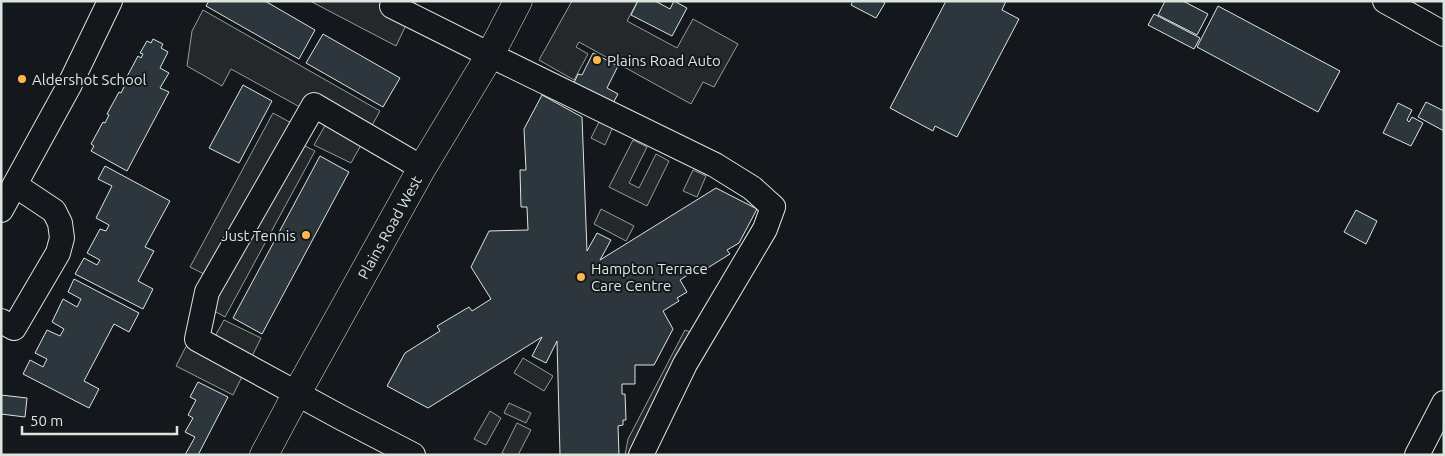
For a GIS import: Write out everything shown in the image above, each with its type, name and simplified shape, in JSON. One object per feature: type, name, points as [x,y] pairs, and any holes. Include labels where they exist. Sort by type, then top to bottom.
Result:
[{"type":"main road","name":"Plains Road West","points":[[264,455],[422,168],[490,55],[518,1]]},
{"type":"street","points":[[1,210],[69,86],[110,1]]},
{"type":"street","points":[[1385,1],[1444,34]]},
{"type":"street","points":[[392,6],[715,165],[752,188],[773,207],[765,230],[685,364],[641,455]]},
{"type":"street","points":[[413,455],[197,339],[207,292],[314,105],[422,168]]},
{"type":"street","points":[[1,320],[14,328],[58,253],[62,238],[60,223],[54,211],[15,184]]},
{"type":"street","points":[[1417,455],[1444,403]]},
{"type":"shaded area","points":[[310,1],[412,1],[416,4],[396,46]]},
{"type":"shaded area","points":[[572,1],[636,1],[627,21],[677,48],[693,19],[738,44],[714,87],[703,82],[691,104],[579,42],[576,47],[588,54],[574,80],[539,60]]},
{"type":"shaded area","points":[[203,10],[380,111],[351,163],[314,145],[327,122],[231,69],[222,86],[187,66],[192,31]]},
{"type":"shaded area","points":[[273,113],[306,131],[299,143],[315,151],[225,317],[193,299],[206,275],[190,267]]},
{"type":"shaded area","points":[[602,116],[615,122],[605,145],[591,138]]},
{"type":"shaded area","points":[[633,140],[647,147],[629,183],[639,188],[656,154],[669,161],[647,206],[609,187]]},
{"type":"shaded area","points":[[693,170],[706,176],[697,197],[683,191]]},
{"type":"shaded area","points":[[601,209],[634,226],[626,241],[594,224]]},
{"type":"shaded area","points":[[224,320],[261,338],[233,395],[176,366],[195,329],[214,338]]},
{"type":"shaded area","points":[[685,330],[697,335],[633,455],[625,455],[628,439]]},
{"type":"shaded area","points":[[523,358],[553,376],[544,391],[514,373]]},
{"type":"shaded area","points":[[509,403],[531,413],[526,423],[504,413]]},
{"type":"shaded area","points":[[490,411],[501,418],[486,445],[474,439]]},
{"type":"shaded area","points":[[517,423],[531,430],[518,455],[506,455],[502,453]]},
{"type":"building","points":[[209,1],[265,1],[315,30],[299,59],[206,6]]},
{"type":"building","points":[[638,1],[655,1],[670,9],[674,1],[687,8],[672,36],[631,15]]},
{"type":"building","points":[[853,1],[882,1],[885,3],[876,18],[851,5]]},
{"type":"building","points":[[946,1],[1006,1],[1002,10],[1019,19],[957,137],[935,126],[933,131],[890,108]]},
{"type":"building","points":[[1165,1],[1183,1],[1208,14],[1197,35],[1158,15]]},
{"type":"building","points":[[1218,6],[1340,71],[1318,112],[1197,47]]},
{"type":"building","points":[[1154,14],[1200,38],[1194,49],[1148,25]]},
{"type":"building","points":[[323,34],[400,78],[383,107],[306,63]]},
{"type":"building","points":[[153,39],[163,44],[161,48],[168,52],[160,68],[169,73],[160,88],[169,92],[127,171],[91,151],[94,146],[91,144],[103,122],[105,123],[109,115],[107,114],[119,92],[121,93],[125,85],[123,84],[138,56],[141,58],[143,54],[140,53],[147,41],[151,43]]},
{"type":"building","points":[[593,53],[618,66],[607,88],[618,94],[612,105],[573,85],[578,74],[582,75]]},
{"type":"building","points":[[243,85],[272,101],[239,163],[209,148]]},
{"type":"building","name":"Hampton Terrace Care Centre","points":[[542,95],[582,117],[587,251],[597,233],[611,240],[600,260],[716,188],[757,209],[739,243],[727,250],[730,254],[698,274],[695,270],[680,280],[687,292],[677,298],[679,301],[663,311],[673,329],[654,365],[635,365],[635,384],[622,384],[622,394],[625,394],[626,420],[623,420],[623,425],[618,426],[619,455],[560,455],[557,341],[546,363],[532,356],[542,337],[428,408],[387,386],[405,353],[440,331],[437,326],[469,307],[472,311],[491,299],[471,267],[489,231],[528,230],[527,207],[521,207],[520,170],[526,170],[524,129]]},
{"type":"building","points":[[1426,102],[1444,111],[1444,131],[1418,117]]},
{"type":"building","points":[[1398,103],[1412,110],[1407,120],[1409,122],[1412,117],[1423,123],[1411,146],[1383,133]]},
{"type":"building","points":[[320,156],[349,172],[262,334],[233,318]]},
{"type":"building","points":[[105,166],[170,201],[145,247],[154,251],[138,281],[153,289],[143,309],[75,274],[84,258],[97,265],[100,260],[87,253],[100,229],[106,231],[109,225],[96,218],[112,186],[98,179]]},
{"type":"building","points":[[1356,210],[1377,221],[1366,244],[1344,232]]},
{"type":"building","points":[[74,279],[139,313],[129,332],[114,324],[84,381],[99,389],[89,408],[23,374],[30,360],[43,367],[47,359],[35,353],[47,330],[60,336],[64,329],[52,322],[63,299],[77,307],[81,299],[68,292]]},
{"type":"building","points":[[198,382],[228,397],[198,455],[185,455],[195,437],[185,432],[193,418],[188,415],[196,400],[190,397]]},
{"type":"building","points":[[1,395],[27,398],[25,417],[1,414]]},
{"type":"place","name":"Plains Road Auto","points":[[597,60]]},
{"type":"place","name":"Aldershot School","points":[[22,79]]},
{"type":"place","name":"Just Tennis","points":[[306,235]]},
{"type":"place","name":"Hampton Terrace Care Centre","points":[[581,277]]}]
